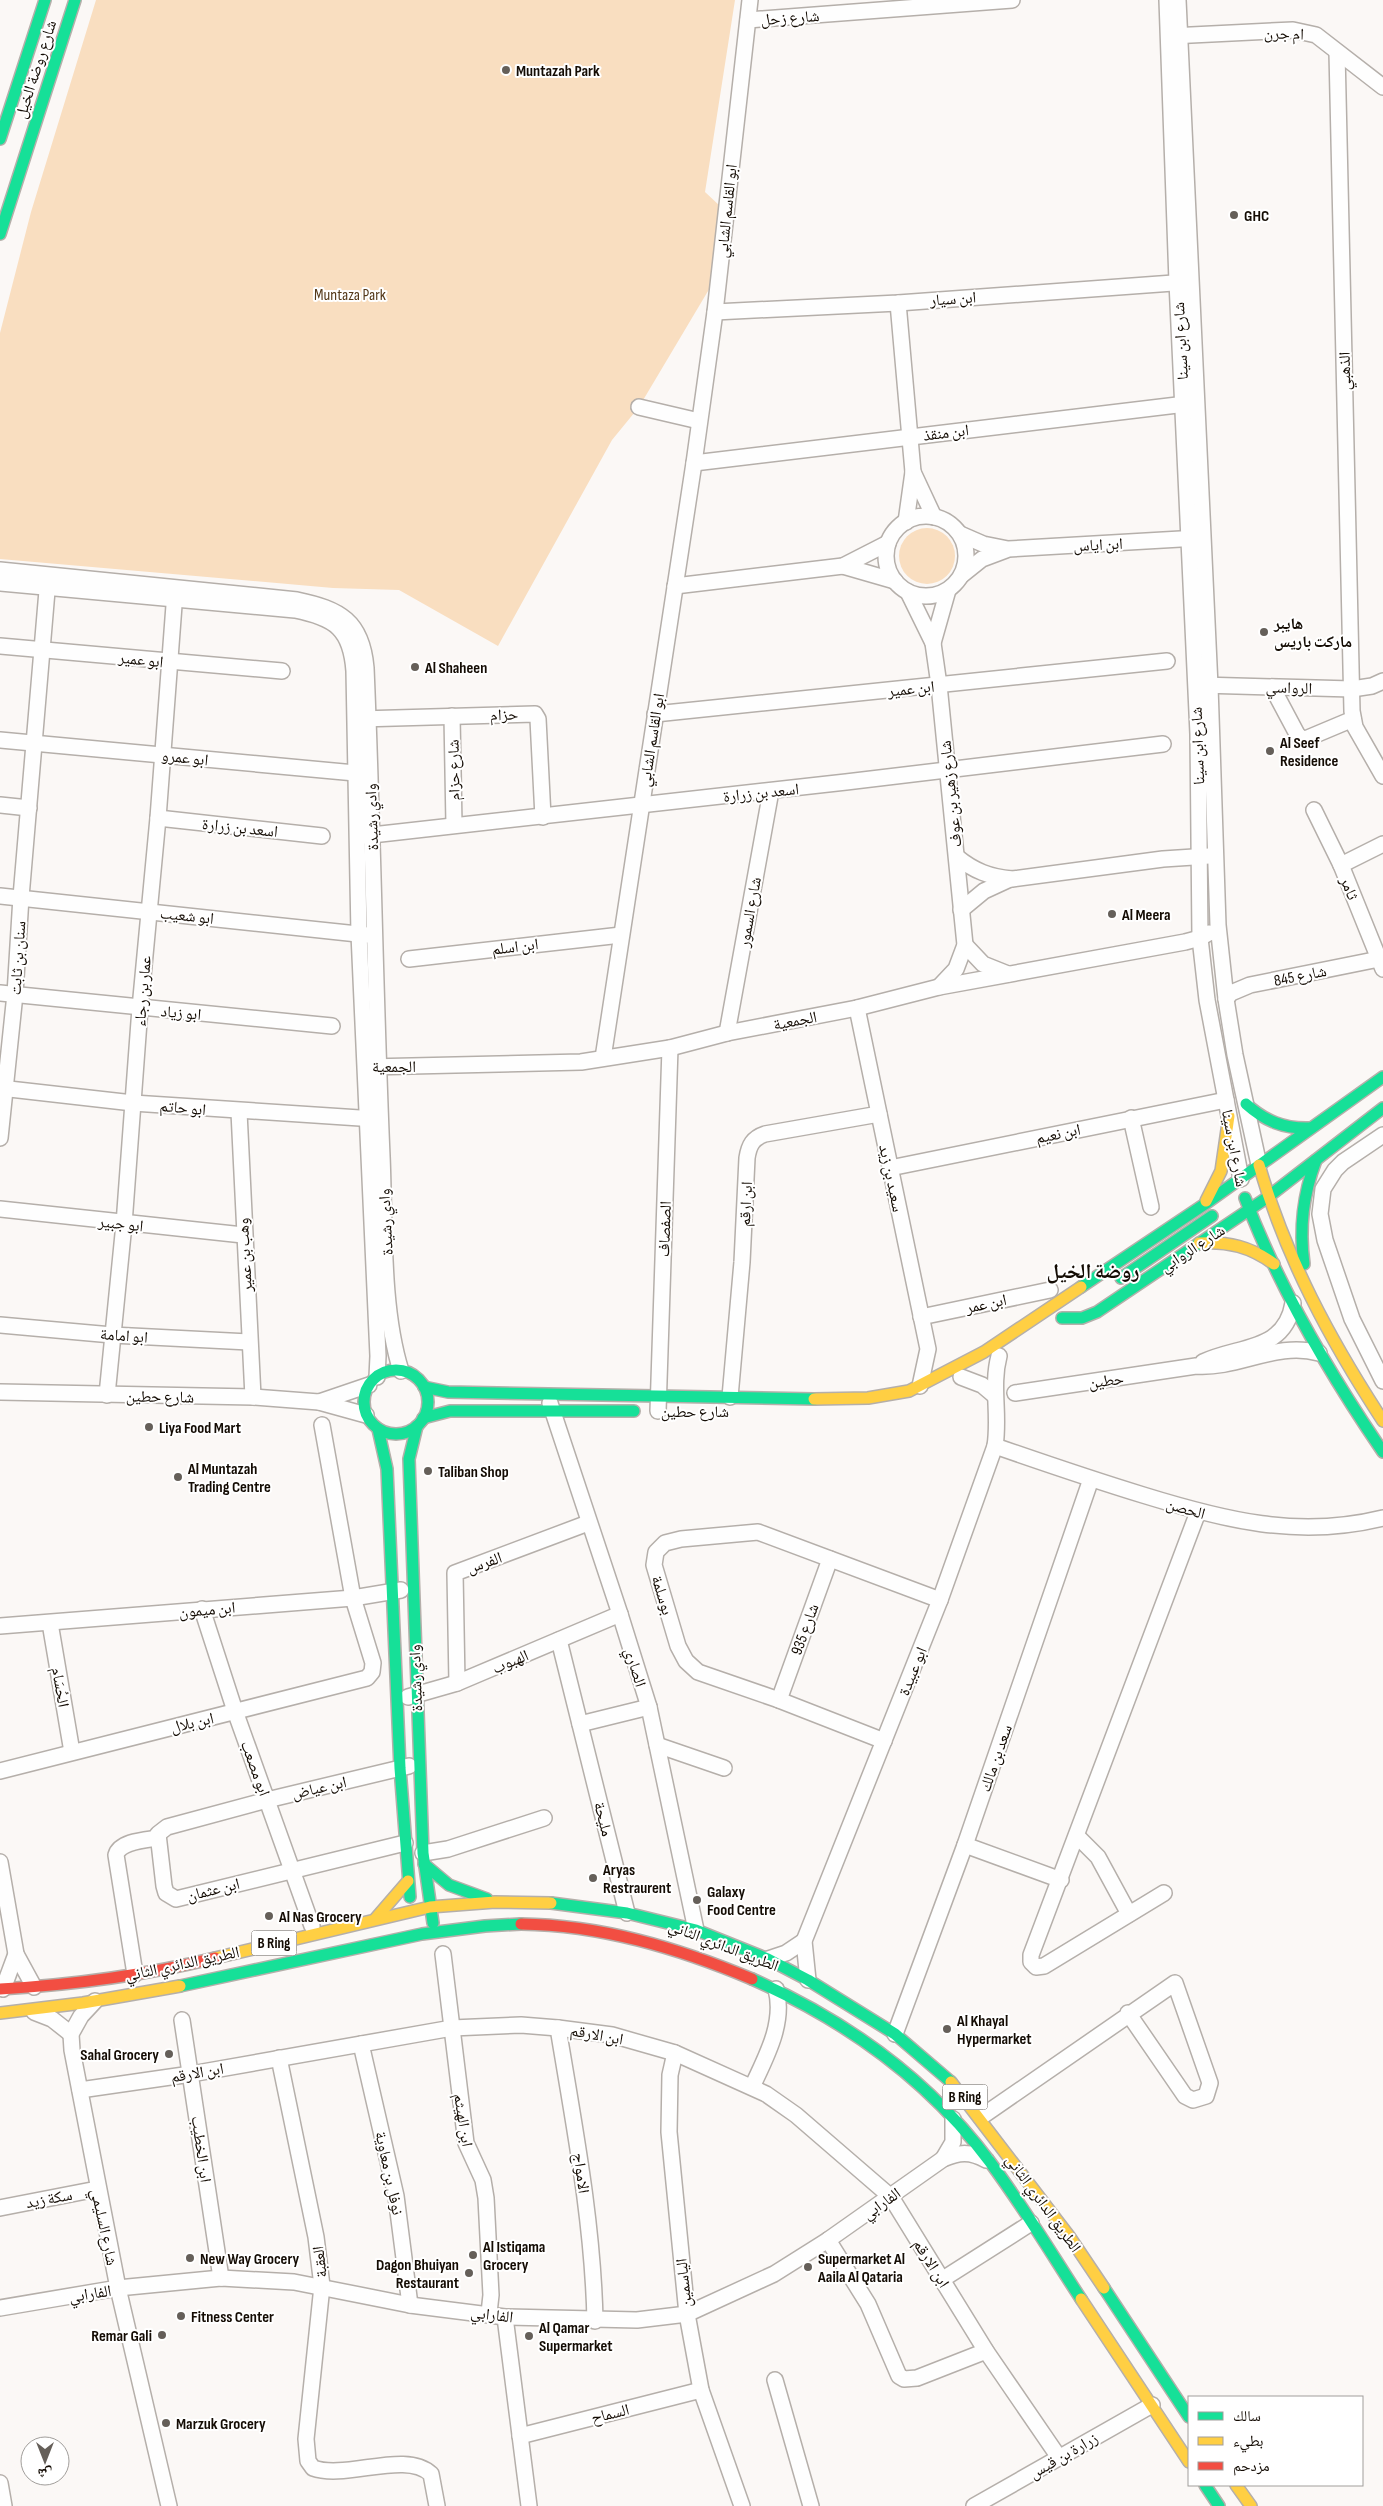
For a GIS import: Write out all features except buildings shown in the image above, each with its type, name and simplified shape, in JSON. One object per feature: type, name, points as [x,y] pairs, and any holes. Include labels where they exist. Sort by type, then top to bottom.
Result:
[{"type":"street","name":"شارع روضة الخيل","points":[[0,140],[45,0]]},
{"type":"street","name":"شارع روضة الخيل","points":[[0,234],[75,0]]},
{"type":"street","name":"ابو القاسم الشابي","points":[[603,1058],[694,463],[715,312],[750,0]]},
{"type":"street","name":"شارع زحل","points":[[748,20],[973,1],[1012,0]]},
{"type":"street","name":"شارع ابن سينا","points":[[1167,0],[1174,36]]},
{"type":"street","name":"شارع ابن سينا","points":[[1178,0],[1174,36],[1196,538],[1194,685],[1208,856],[1226,999],[1246,1104],[1268,1197],[1308,1290],[1338,1348],[1383,1421]]},
{"type":"street","name":"ام جرن","points":[[1174,36],[1293,30],[1316,35],[1383,87]]},
{"type":"street","name":"الذهبي","points":[[1337,52],[1353,719]]},
{"type":"street","name":"ابن سيار","points":[[715,312],[898,302],[1184,282]]},
{"type":"street","points":[[898,302],[913,472],[906,522]]},
{"type":"street","name":"ابن منقذ","points":[[694,463],[1191,403]]},
{"type":"street","points":[[639,407],[699,421]]},
{"type":"street","points":[[913,472],[934,517]]},
{"type":"street","points":[[675,586],[843,566],[888,543],[897,529],[906,522],[922,517],[934,517],[952,525],[960,534],[965,546],[966,558],[961,576],[948,590],[930,596],[908,592],[895,581],[843,566]]},
{"type":"street","name":"ابن اياس","points":[[960,534],[983,544],[1008,549],[1196,538]]},
{"type":"street","name":"شارع ابن سينا","points":[[1196,538],[1210,686],[1208,856],[1200,938],[1207,1000],[1244,1194],[1293,1303],[1319,1354],[1383,1452]]},
{"type":"street","points":[[888,543],[888,566],[895,581]]},
{"type":"street","name":"ابن اياس","points":[[961,576],[982,559],[1008,549]]},
{"type":"street","name":"وادي رشيدة","points":[[0,570],[48,582]]},
{"type":"street","name":"وادي رشيدة","points":[[0,583],[48,582],[174,594],[295,610],[331,621],[349,640],[353,654],[362,719],[377,1318],[373,1381]]},
{"type":"street","name":"سنان بن ثابت","points":[[0,1138],[8,993],[21,897],[48,582]]},
{"type":"street","name":"شارع زهير بن عوف","points":[[933,643],[948,590]]},
{"type":"street","name":"شارع زهير بن عوف","points":[[908,592],[933,643],[939,685],[965,945],[956,969],[939,987]]},
{"type":"street","name":"عمار بن رجاء","points":[[106,1395],[124,1224],[132,1103],[158,818],[174,594]]},
{"type":"street","name":"ابو عمير","points":[[0,646],[282,671]]},
{"type":"street","name":"ابن عمير","points":[[655,714],[1167,661]]},
{"type":"street","name":"الرواسي","points":[[1194,685],[1352,689],[1372,686],[1383,681]]},
{"type":"street","points":[[1272,687],[1297,734],[1304,740],[1353,719],[1355,727],[1379,757],[1383,776]]},
{"type":"street","name":"حزام","points":[[362,719],[530,714],[537,716],[543,817]]},
{"type":"street","name":"شارع حزام","points":[[452,716],[454,825]]},
{"type":"street","name":"ابو عمرو","points":[[0,740],[363,774]]},
{"type":"street","name":"اسعد بن زرارة","points":[[365,836],[771,791],[1163,744]]},
{"type":"street","name":"شارع السمور","points":[[728,1033],[771,791]]},
{"type":"street","points":[[0,805],[29,808]]},
{"type":"street","name":"ثامر","points":[[1314,810],[1341,865],[1381,964]]},
{"type":"street","name":"اسعد بن زرارة","points":[[158,818],[322,836]]},
{"type":"street","points":[[1341,865],[1383,844]]},
{"type":"street","points":[[957,858],[977,871],[1000,878],[1012,879],[1163,859],[1208,856]]},
{"type":"street","points":[[961,910],[984,891],[1012,879]]},
{"type":"street","name":"ابو شعيب","points":[[0,896],[367,935]]},
{"type":"street","name":"الجمعية","points":[[371,1067],[555,1064],[670,1048],[728,1033],[856,1008],[939,987],[1200,938],[1218,926]]},
{"type":"street","name":"ابن اسلم","points":[[409,959],[621,935]]},
{"type":"street","points":[[965,945],[983,964],[1008,974]]},
{"type":"street","name":"شارع 845","points":[[1226,999],[1231,993],[1250,985],[1381,964]]},
{"type":"street","name":"ابو زياد","points":[[8,993],[140,1008],[332,1026]]},
{"type":"street","name":"سعيد بن زيد","points":[[856,1008],[928,1349],[924,1390]]},
{"type":"street","name":"الصفصاف","points":[[661,1406],[670,1048]]},
{"type":"street","points":[[1205,1204],[1241,1179],[1261,1172],[1335,1124],[1380,1079]]},
{"type":"street","points":[[1108,1286],[1244,1194],[1261,1172],[1310,1128],[1380,1079]]},
{"type":"street","name":"ابو حاتم","points":[[3,1088],[132,1103],[239,1112],[373,1119]]},
{"type":"street","points":[[1246,1104],[1261,1117],[1280,1126],[1310,1128]]},
{"type":"street","points":[[1205,1204],[1221,1171],[1227,1108]]},
{"type":"street","name":"ابن نعيم","points":[[890,1168],[1131,1118],[1227,1108]]},
{"type":"street","name":"شارع الروابي","points":[[1077,1307],[1058,1320],[1082,1318],[1096,1312],[1250,1210],[1378,1115],[1383,1108]]},
{"type":"street","name":"وهب بن عمير","points":[[239,1112],[248,1342],[253,1398]]},
{"type":"street","name":"ابن ارقم","points":[[730,1398],[742,1262],[747,1158],[752,1142],[757,1137],[765,1134],[879,1114]]},
{"type":"street","points":[[1131,1118],[1151,1207]]},
{"type":"street","name":"وادي رشيدة","points":[[373,1119],[390,1315],[401,1371]]},
{"type":"street","points":[[1383,1134],[1342,1162],[1334,1170],[1326,1184],[1320,1201],[1322,1227],[1352,1319],[1383,1381]]},
{"type":"street","points":[[1308,1290],[1300,1236],[1300,1217],[1303,1196],[1316,1160]]},
{"type":"street","points":[[1250,1210],[1252,1193],[1261,1172]]},
{"type":"street","name":"شارع الروابي","points":[[957,1375],[1030,1322],[1205,1204]]},
{"type":"street","name":"ابو جبير","points":[[0,1209],[124,1224],[243,1235]]},
{"type":"street","points":[[1199,1243],[1237,1243],[1252,1249],[1275,1264]]},
{"type":"street","name":"ابن عمر","points":[[921,1317],[1050,1290]]},
{"type":"street","name":"حطين","points":[[1196,1366],[1213,1358],[1266,1343],[1275,1338],[1287,1323],[1293,1303]]},
{"type":"street","name":"ابو امامة","points":[[0,1325],[112,1335],[248,1342]]},
{"type":"street","points":[[928,1349],[957,1375],[982,1385],[995,1396]]},
{"type":"street","name":"حطين","points":[[1015,1393],[1196,1366],[1226,1365],[1289,1349],[1319,1354]]},
{"type":"street","name":"شارع الروابي","points":[[924,1390],[1003,1354]]},
{"type":"street","name":"ابو عبيدة","points":[[808,1980],[804,1941],[940,1600],[995,1446],[998,1429],[994,1378],[1003,1354]]},
{"type":"street","points":[[388,1371],[401,1371],[412,1375],[424,1387],[427,1406],[420,1422],[410,1430],[394,1434],[378,1429],[366,1415],[364,1397],[373,1381],[388,1371]]},
{"type":"street","name":"شارع حطين","points":[[319,1402],[373,1381]]},
{"type":"street","name":"شارع حطين","points":[[424,1387],[448,1392],[548,1394],[661,1406]]},
{"type":"street","points":[[806,1411],[859,1410],[886,1407],[921,1399],[924,1390]]},
{"type":"street","name":"شارع حطين","points":[[420,1422],[434,1414],[450,1411],[551,1411],[661,1406],[730,1398],[860,1399],[924,1390]]},
{"type":"street","name":"شارع حطين","points":[[0,1392],[253,1398],[319,1402],[366,1415]]},
{"type":"street","name":"الصاري","points":[[548,1394],[551,1411],[620,1614],[649,1707],[696,1930]]},
{"type":"street","name":"وادي رشيدة","points":[[420,1422],[409,1459],[423,1859],[435,1931]]},
{"type":"street","points":[[322,1425],[354,1598]]},
{"type":"street","name":"وادي رشيدة","points":[[378,1429],[387,1469],[393,1591],[400,1768],[398,1845],[408,1881],[418,1934]]},
{"type":"street","name":"الحصن","points":[[995,1446],[1091,1479],[1198,1512],[1256,1525],[1296,1528],[1336,1526],[1383,1518]]},
{"type":"street","name":"سعد بن مالك","points":[[895,2034],[965,1845],[1091,1479]]},
{"type":"street","points":[[1164,1893],[1044,1966],[1036,1967],[1030,1958],[1061,1880],[1198,1512]]},
{"type":"street","name":"الفرس","points":[[457,1683],[455,1573],[588,1523]]},
{"type":"street","name":"بوسلمة","points":[[884,1741],[779,1700],[698,1672],[686,1661],[678,1646],[654,1565],[656,1552],[665,1543],[681,1539],[758,1532],[940,1600]]},
{"type":"street","name":"شارع 935","points":[[779,1700],[830,1559]]},
{"type":"street","name":"ابن ميمون","points":[[0,1626],[354,1598],[413,1589]]},
{"type":"street","name":"ابن بلال","points":[[0,1771],[367,1678],[372,1672],[373,1663],[354,1598]]},
{"type":"street","name":"ابو مصعب","points":[[202,1609],[235,1711],[312,1926]]},
{"type":"street","name":"الهبوب","points":[[397,1699],[416,1696],[457,1683],[620,1614]]},
{"type":"street","name":"الحُسَام","points":[[50,1623],[72,1752]]},
{"type":"street","name":"مليحة","points":[[559,1640],[627,1913]]},
{"type":"street","points":[[580,1724],[649,1707]]},
{"type":"street","points":[[657,1745],[724,1768]]},
{"type":"street","name":"ابن عياض","points":[[158,1838],[160,1831],[167,1827],[267,1800],[419,1765]]},
{"type":"street","points":[[496,1902],[449,1885],[423,1859],[544,1818]]},
{"type":"street","points":[[1077,1836],[1098,1857],[1129,1914]]},
{"type":"street","points":[[135,1974],[116,1855],[118,1850],[130,1844],[158,1838]]},
{"type":"street","name":"ابن عثمان","points":[[158,1838],[166,1893],[176,1899],[398,1845]]},
{"type":"street","points":[[965,1845],[1061,1880]]},
{"type":"street","points":[[0,1862],[16,1954],[34,1987]]},
{"type":"street","points":[[376,1918],[393,1901],[408,1881]]},
{"type":"street","name":"الطريق الدائري الثاني","points":[[1,1989],[34,1987],[182,1966],[413,1909],[430,1907],[496,1902],[551,1903],[627,1913],[696,1930],[768,1959],[808,1980],[895,2034],[957,2088],[1069,2236],[1188,2415]]},
{"type":"street","name":"الطريق الدائري الثاني","points":[[0,2013],[96,2000],[418,1934],[492,1925],[528,1924],[594,1929],[680,1951],[776,1989],[816,2008],[859,2037],[915,2082],[953,2119],[991,2163],[1188,2460]]},
{"type":"street","points":[[768,1959],[786,1953],[804,1941]]},
{"type":"street","points":[[1,1989],[16,1954]]},
{"type":"street","name":"ابن الهيثم","points":[[443,1954],[466,2143],[483,2180],[486,2198],[491,2288],[489,2313]]},
{"type":"street","points":[[980,2117],[1128,2013],[1172,1983],[1177,1984],[1210,2083],[1206,2096],[1193,2100],[1185,2096],[1128,2013]]},
{"type":"street","name":"الطريق الدائري الثاني","points":[[752,2087],[766,2057],[778,2021],[779,2005],[776,1989]]},
{"type":"street","points":[[28,2010],[52,2019],[70,2034],[81,2016],[96,2000]]},
{"type":"street","name":"ابن الخطيب","points":[[182,2020],[221,2278]]},
{"type":"street","name":"ابن الارقم","points":[[80,2090],[191,2074],[452,2028],[521,2025],[558,2028],[612,2035],[675,2053],[752,2087],[796,2115],[891,2197],[986,2351],[1058,2456]]},
{"type":"street","name":"الامواج","points":[[558,2028],[590,2228],[594,2270],[595,2321]]},
{"type":"street","name":"شارع السليمي","points":[[70,2034],[97,2189],[169,2506]]},
{"type":"street","name":"نوفل بن معاوية","points":[[361,2044],[396,2196],[410,2305]]},
{"type":"street","name":"الياسمين","points":[[675,2053],[670,2075],[669,2132],[686,2314],[701,2390],[742,2506]]},
{"type":"street","name":"العقبة","points":[[279,2058],[316,2237],[322,2286],[306,2439],[308,2461],[313,2468],[330,2471],[408,2465],[418,2466],[431,2474],[437,2506]]},
{"type":"street","name":"الفارابي","points":[[943,2159],[953,2142],[953,2119]]},
{"type":"street","name":"الفارابي","points":[[0,2308],[118,2288],[221,2278],[322,2286],[410,2305],[489,2313],[505,2317],[595,2321],[637,2320],[686,2314],[774,2274],[828,2240],[943,2159],[957,2153],[964,2153],[976,2155],[991,2163]]},
{"type":"street","name":"سكة زيد","points":[[0,2208],[97,2189]]},
{"type":"street","points":[[943,2279],[1031,2223]]},
{"type":"street","points":[[828,2240],[868,2304],[899,2376],[904,2379],[917,2378],[986,2351]]},
{"type":"street","points":[[505,2317],[529,2506]]},
{"type":"street","points":[[775,2380],[811,2506]]},
{"type":"street","name":"السماح","points":[[520,2436],[701,2390]]},
{"type":"street","name":"زرارة بن قيس","points":[[974,2506],[997,2495],[1058,2456],[1152,2405]]},
{"type":"street","points":[[0,2483],[4,2506]]},
{"type":"street","points":[[1206,2486],[1219,2506]]},
{"type":"street","points":[[1237,2486],[1251,2506]]},
{"type":"green space","name":"Muntaza Park","points":[[96,0],[735,0],[705,192],[720,206],[711,286],[639,407],[612,440],[498,646],[399,590],[333,588],[0,559],[0,333],[31,212]]},
{"type":"green space","points":[[927,528],[938,530],[947,536],[953,545],[955,556],[953,567],[947,576],[938,582],[927,584],[916,582],[907,576],[901,567],[899,556],[901,545],[907,536],[916,530]]},
{"type":"traffic: fast","points":[[0,139],[45,0]]},
{"type":"traffic: fast","points":[[0,234],[75,0]]},
{"type":"traffic: fast","points":[[1081,1287],[1205,1204],[1383,1077]]},
{"type":"traffic: fast","points":[[1246,1104],[1260,1115],[1275,1123],[1292,1127],[1310,1128]]},
{"type":"traffic: fast","points":[[1062,1318],[1082,1318],[1097,1312],[1268,1197],[1383,1108]]},
{"type":"traffic: fast","points":[[1304,1264],[1303,1211],[1316,1160]]},
{"type":"traffic: fast","points":[[1245,1198],[1273,1265],[1306,1329],[1343,1392],[1383,1452]]},
{"type":"traffic: fast","points":[[1121,1278],[1212,1216]]},
{"type":"traffic: fast","points":[[396,1370],[414,1376],[422,1384],[428,1402],[422,1420],[414,1428],[396,1434],[378,1428],[370,1420],[364,1402],[370,1384],[378,1376],[396,1370]]},
{"type":"traffic: fast","points":[[424,1387],[448,1392],[814,1399]]},
{"type":"traffic: fast","points":[[423,1418],[450,1411],[634,1411]]},
{"type":"traffic: fast","points":[[417,1426],[409,1459],[423,1853],[433,1923]]},
{"type":"traffic: fast","points":[[378,1429],[387,1469],[400,1768],[410,1897]]},
{"type":"traffic: fast","points":[[424,1864],[449,1885],[487,1899]]},
{"type":"traffic: fast","points":[[551,1903],[627,1913],[696,1930],[768,1959],[808,1980],[895,2034],[951,2082]]},
{"type":"traffic: fast","points":[[180,1986],[422,1934],[485,1926],[521,1924]]},
{"type":"traffic: fast","points":[[752,1979],[820,2013],[852,2033],[883,2055],[940,2105],[966,2132],[990,2162],[1081,2299]]},
{"type":"traffic: fast","points":[[1104,2288],[1188,2415]]},
{"type":"traffic: fast","points":[[1206,2486],[1219,2506]]},
{"type":"traffic: slow","points":[[1206,1201],[1221,1171],[1229,1116]]},
{"type":"traffic: slow","points":[[1259,1165],[1282,1233],[1311,1298],[1345,1360],[1383,1421]]},
{"type":"traffic: slow","points":[[1199,1243],[1220,1243],[1239,1246],[1257,1253],[1274,1264]]},
{"type":"traffic: slow","points":[[814,1399],[868,1398],[909,1391],[984,1352],[1081,1287]]},
{"type":"traffic: slow","points":[[376,1918],[408,1881]]},
{"type":"traffic: slow","points":[[215,1958],[430,1907],[495,1902],[551,1903]]},
{"type":"traffic: slow","points":[[0,2013],[83,2003],[180,1986]]},
{"type":"traffic: slow","points":[[951,2082],[1069,2236],[1104,2288]]},
{"type":"traffic: slow","points":[[1081,2299],[1188,2460]]},
{"type":"traffic: slow","points":[[1237,2486],[1251,2506]]},
{"type":"traffic: jam","points":[[521,1924],[551,1925],[639,1940],[696,1957],[752,1979]]},
{"type":"traffic: jam","points":[[0,1989],[108,1978],[215,1958]]},
{"type":"place","name":"Muntazah Park","points":[[506,70]]},
{"type":"place","name":"GHC","points":[[1234,215]]},
{"type":"place","name":"هايبر ماركت باريس","points":[[1264,632]]},
{"type":"place","name":"Al Shaheen","points":[[415,667]]},
{"type":"place","name":"Al Seef Residence","points":[[1270,751]]},
{"type":"place","name":"Al Meera","points":[[1112,914]]},
{"type":"place","name":"Liya Food Mart","points":[[149,1427]]},
{"type":"place","name":"Taliban Shop","points":[[428,1471]]},
{"type":"place","name":"Al Muntazah Trading Centre","points":[[178,1477]]},
{"type":"place","name":"Aryas Restraurent","points":[[593,1878]]},
{"type":"place","name":"Galaxy Food Centre","points":[[697,1900]]},
{"type":"place","name":"Al Nas Grocery","points":[[269,1916]]},
{"type":"place","name":"Al Khayal Hypermarket","points":[[947,2029]]},
{"type":"place","name":"Sahal Grocery","points":[[169,2054]]},
{"type":"place","name":"Al Istiqama Grocery","points":[[473,2255]]},
{"type":"place","name":"New Way Grocery","points":[[190,2258]]},
{"type":"place","name":"Supermarket Al Aaila Al Qataria","points":[[808,2267]]},
{"type":"place","name":"Dagon Bhuiyan Restaurant","points":[[469,2273]]},
{"type":"place","name":"Fitness Center","points":[[181,2316]]},
{"type":"place","name":"Remar Gali","points":[[162,2335]]},
{"type":"place","name":"Al Qamar Supermarket","points":[[529,2336]]},
{"type":"place","name":"Marzuk Grocery","points":[[166,2423]]},
{"type":"district","name":"روضة الخيل","points":[[1093,1271]]}]
